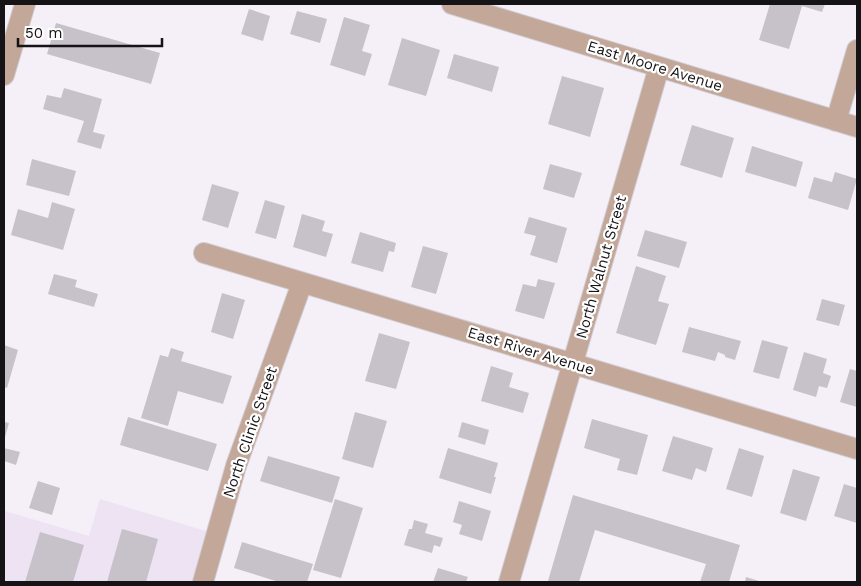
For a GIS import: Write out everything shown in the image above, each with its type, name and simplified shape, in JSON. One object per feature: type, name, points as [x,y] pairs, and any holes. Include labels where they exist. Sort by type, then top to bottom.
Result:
[{"type":"street","points":[[4,75],[25,4]]},
{"type":"street","name":"East Moore Avenue","points":[[452,4],[857,127]]},
{"type":"street","points":[[836,120],[857,50]]},
{"type":"street","name":"North Walnut Street","points":[[509,582],[659,67]]},
{"type":"street","name":"East River Avenue","points":[[204,253],[857,449]]},
{"type":"street","name":"North Clinic Street","points":[[202,582],[236,466],[302,283]]},
{"type":"shaded area","points":[[100,499],[209,532],[194,582],[4,582],[5,511],[89,536]]},
{"type":"building","points":[[770,4],[825,4],[822,12],[802,6],[789,49],[759,40]]},
{"type":"building","points":[[249,9],[270,16],[263,41],[241,34]]},
{"type":"building","points":[[297,11],[327,19],[320,43],[290,34]]},
{"type":"building","points":[[344,17],[370,25],[362,51],[372,54],[365,76],[330,65]]},
{"type":"building","points":[[56,23],[160,53],[151,84],[47,54]]},
{"type":"building","points":[[402,38],[440,50],[426,96],[388,85]]},
{"type":"building","points":[[454,54],[499,67],[492,92],[447,78]]},
{"type":"building","points":[[562,76],[604,88],[590,137],[548,124]]},
{"type":"building","points":[[64,88],[102,99],[93,132],[105,135],[101,149],[77,142],[84,121],[43,109],[47,95],[61,98]]},
{"type":"building","points":[[692,125],[734,138],[722,178],[680,165]]},
{"type":"building","points":[[752,146],[803,162],[796,187],[745,172]]},
{"type":"building","points":[[32,159],[76,171],[69,196],[26,185]]},
{"type":"building","points":[[550,164],[582,173],[574,198],[543,189]]},
{"type":"building","points":[[835,172],[857,179],[848,210],[808,198],[814,177],[832,182]]},
{"type":"building","points":[[212,184],[239,192],[228,228],[202,220]]},
{"type":"building","points":[[265,200],[285,206],[276,239],[255,233]]},
{"type":"building","points":[[52,202],[75,209],[63,250],[11,235],[18,209],[48,218]]},
{"type":"building","points":[[302,214],[325,221],[322,231],[333,234],[326,257],[293,247]]},
{"type":"building","points":[[529,217],[567,228],[557,263],[530,255],[536,236],[524,233]]},
{"type":"building","points":[[645,230],[687,242],[679,268],[637,256]]},
{"type":"building","points":[[360,232],[396,243],[394,252],[389,251],[383,272],[351,263]]},
{"type":"building","points":[[423,246],[448,253],[436,294],[411,287]]},
{"type":"building","points":[[636,266],[666,276],[658,301],[669,304],[656,345],[616,333]]},
{"type":"building","points":[[54,274],[77,280],[75,287],[98,294],[94,307],[48,294]]},
{"type":"building","points":[[538,279],[555,283],[544,319],[515,311],[523,284],[536,287]]},
{"type":"building","points":[[222,293],[245,300],[233,339],[211,332]]},
{"type":"building","points":[[822,299],[845,305],[839,326],[816,320]]},
{"type":"building","points":[[689,327],[741,341],[735,360],[725,357],[725,355],[718,352],[715,361],[682,352]]},
{"type":"building","points":[[379,333],[410,342],[396,389],[365,381]]},
{"type":"building","points":[[762,340],[788,347],[779,379],[753,372]]},
{"type":"building","points":[[4,345],[18,350],[7,388],[4,387]]},
{"type":"building","points":[[171,348],[184,352],[181,361],[232,376],[223,404],[178,391],[168,426],[141,418],[160,355],[168,357]]},
{"type":"building","points":[[804,352],[827,359],[823,373],[831,376],[827,388],[819,386],[816,397],[793,390]]},
{"type":"building","points":[[491,366],[513,373],[509,387],[529,393],[523,413],[481,401]]},
{"type":"building","points":[[850,369],[857,371],[857,407],[840,402]]},
{"type":"building","points":[[355,412],[387,421],[373,468],[342,459]]},
{"type":"building","points":[[128,417],[217,444],[208,471],[120,445]]},
{"type":"building","points":[[592,419],[648,435],[637,475],[617,470],[620,459],[584,448]]},
{"type":"building","points":[[4,422],[9,423],[4,441]]},
{"type":"building","points":[[462,422],[489,430],[485,445],[458,437]]},
{"type":"building","points":[[673,436],[713,448],[706,472],[696,468],[692,480],[662,471]]},
{"type":"building","points":[[4,448],[20,452],[16,465],[4,461]]},
{"type":"building","points":[[448,448],[498,463],[491,494],[439,478]]},
{"type":"building","points":[[739,448],[764,456],[752,497],[726,489]]},
{"type":"building","points":[[268,456],[340,477],[332,503],[260,481]]},
{"type":"building","points":[[793,469],[820,477],[806,521],[780,513]]},
{"type":"building","points":[[38,481],[60,488],[52,515],[29,508]]},
{"type":"building","points":[[844,484],[857,488],[857,523],[834,516]]},
{"type":"building","points":[[573,495],[740,545],[729,582],[700,582],[706,564],[595,530],[579,582],[548,581]]},
{"type":"building","points":[[335,499],[363,508],[341,578],[313,570]]},
{"type":"building","points":[[459,501],[491,511],[482,541],[459,534],[462,525],[453,522]]},
{"type":"building","points":[[414,520],[428,524],[425,533],[443,538],[440,547],[434,545],[432,553],[404,545]]},
{"type":"building","points":[[122,529],[158,539],[146,582],[107,582]]},
{"type":"building","points":[[40,532],[84,545],[73,582],[25,582]]},
{"type":"building","points":[[242,542],[313,564],[307,582],[279,582],[234,568]]},
{"type":"building","points":[[438,568],[468,577],[466,582],[433,582]]},
{"type":"building","points":[[746,577],[762,582],[745,582]]}]
